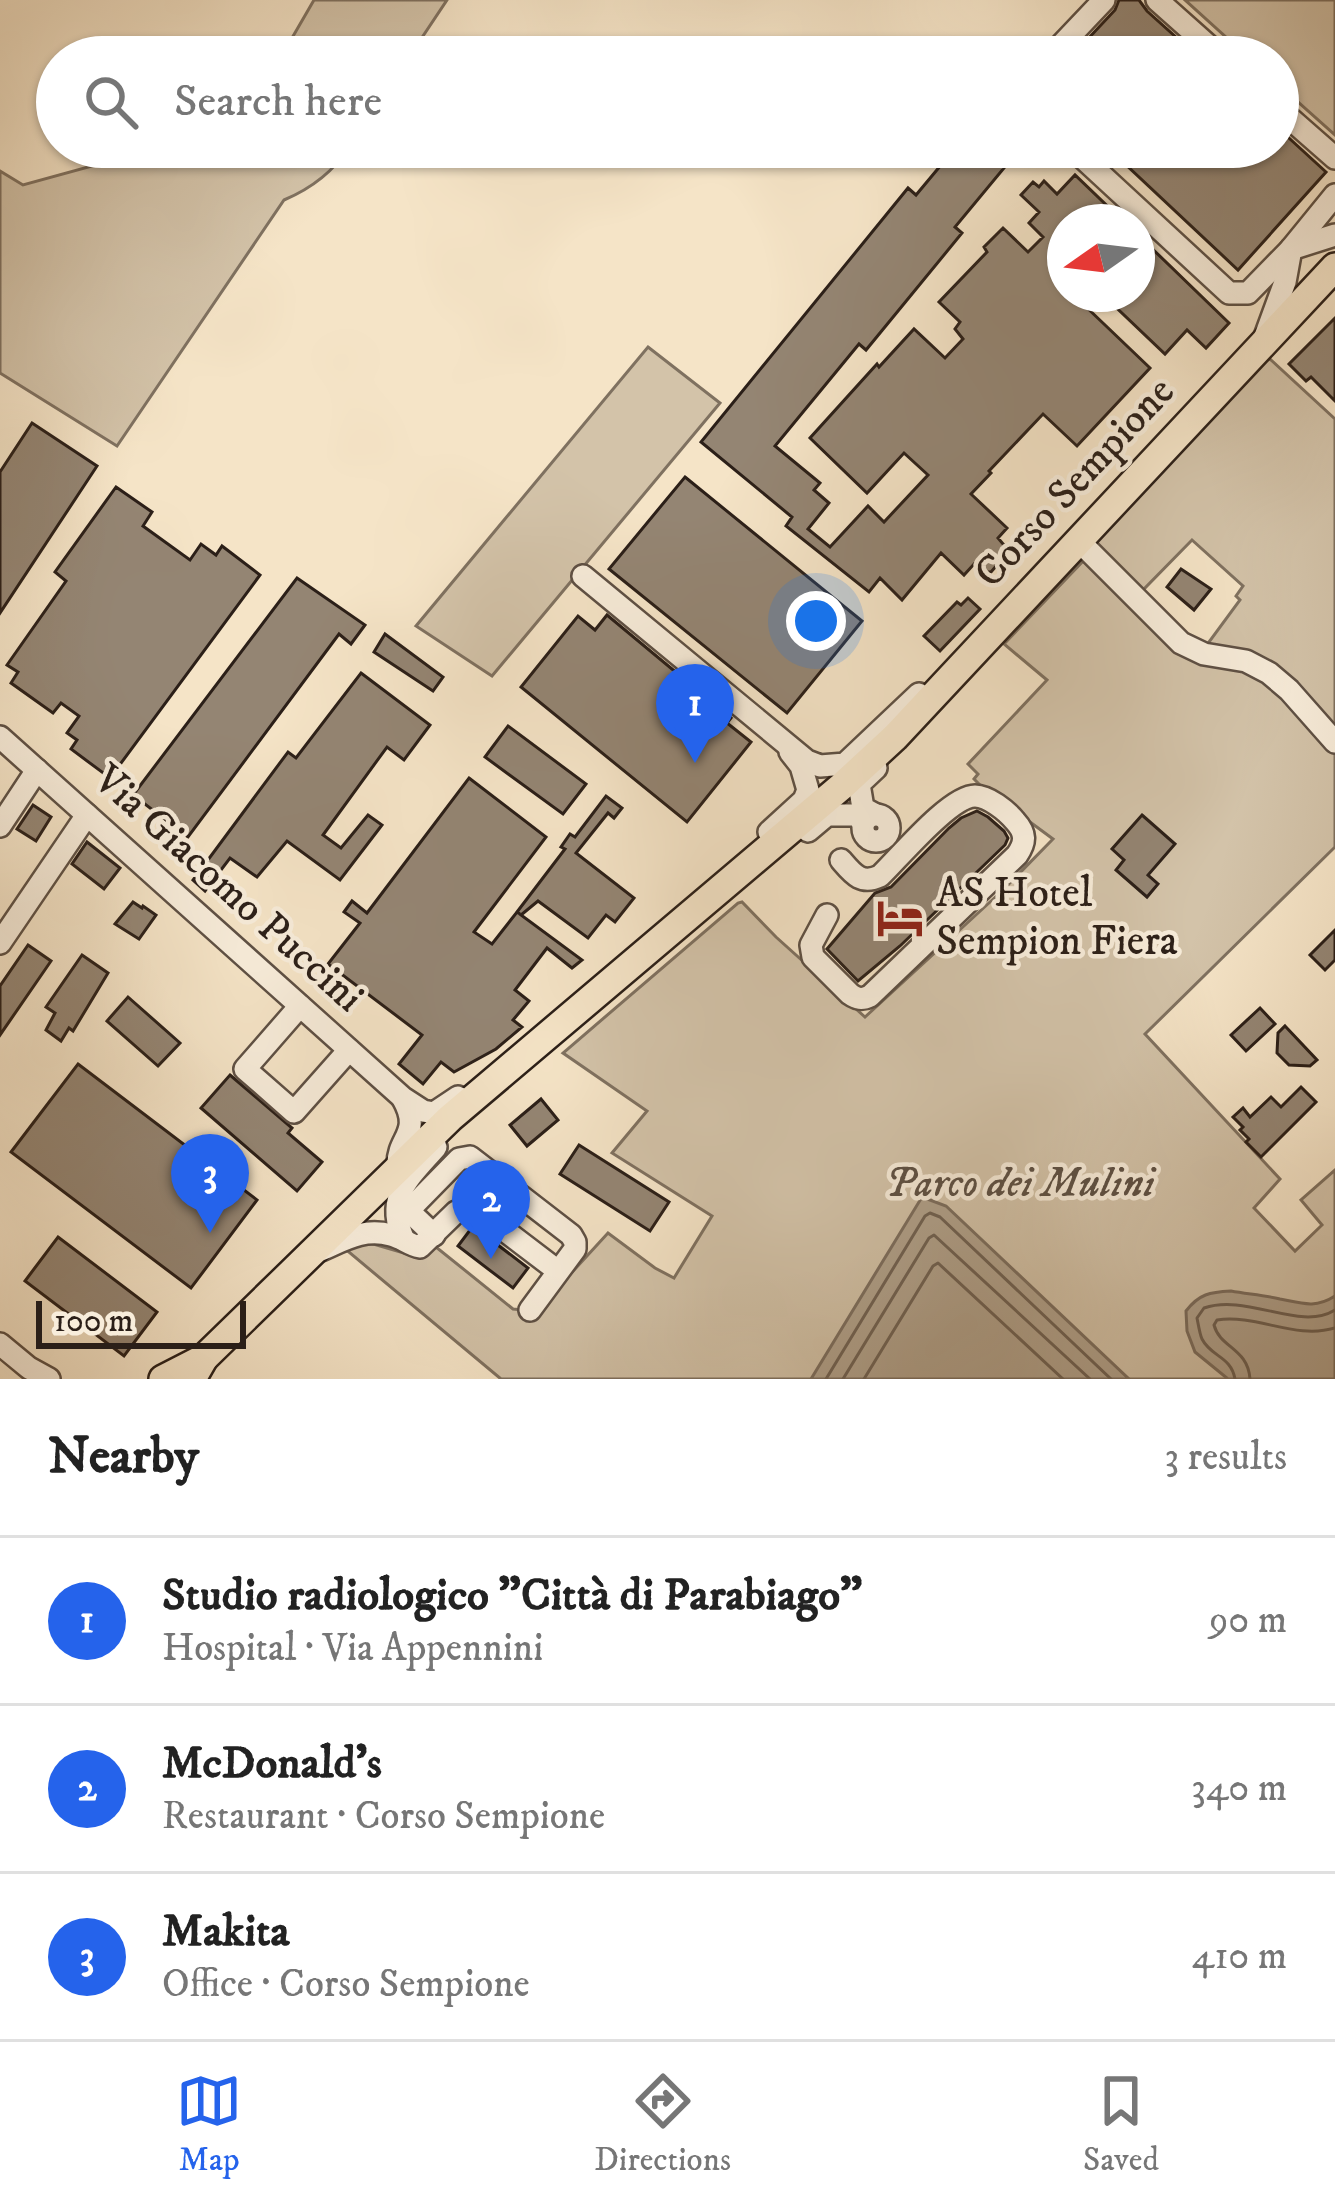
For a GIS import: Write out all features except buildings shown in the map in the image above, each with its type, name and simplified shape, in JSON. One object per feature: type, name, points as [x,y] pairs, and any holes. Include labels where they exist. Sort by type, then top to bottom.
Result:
[{"type":"main road","name":"Corso Sempione","points":[[163,1379],[198,1369],[450,1118],[895,737],[1335,268]]},
{"type":"street","points":[[1070,36],[1104,0]]},
{"type":"street","points":[[1157,0],[1197,36]]},
{"type":"street","points":[[1299,126],[1335,158]]},
{"type":"street","name":"Corso Sempione","points":[[1094,168],[1229,293],[1248,293],[1335,195]]},
{"type":"street","name":"Corso Sempione","points":[[1291,249],[1335,235]]},
{"type":"street","name":"Corso Sempione","points":[[1261,347],[1285,282],[1291,249]]},
{"type":"street","points":[[1078,540],[1181,643],[1269,673],[1335,742]]},
{"type":"street","points":[[583,576],[786,747],[820,766],[844,764],[930,684],[952,676]]},
{"type":"street","name":"Corso Sempione","points":[[729,882],[757,874],[827,815],[857,814],[869,819],[859,784],[943,701],[952,676]]},
{"type":"street","name":"Via Giacomo Puccini","points":[[0,737],[403,1098]]},
{"type":"street","points":[[729,882],[743,856],[804,800],[808,790],[801,766],[786,747]]},
{"type":"street","points":[[0,826],[37,770]]},
{"type":"street","points":[[827,915],[811,944],[813,957],[850,994],[871,997],[1018,855],[1024,836],[1000,808],[970,796],[948,809],[880,877],[857,878],[841,860]]},
{"type":"street","points":[[0,943],[87,815]]},
{"type":"street","points":[[301,1006],[245,1070],[294,1112],[349,1050]]},
{"type":"street","points":[[403,1098],[434,1113],[464,1093],[484,1089]]},
{"type":"street","points":[[399,1167],[398,1156],[411,1123],[403,1098]]},
{"type":"street","name":"Corso Sempione","points":[[404,1240],[397,1217],[398,1197],[444,1137],[450,1118]]},
{"type":"street","points":[[434,1235],[411,1208],[466,1156],[574,1238],[575,1249],[530,1310]]},
{"type":"street","name":"Corso Sempione","points":[[314,1251],[363,1232],[388,1234],[420,1247],[461,1208],[474,1208],[559,1271]]},
{"type":"street","points":[[0,1344],[38,1375]]},
{"type":"green space","points":[[314,0],[447,0],[423,36],[293,36]]},
{"type":"green space","points":[[1185,0],[1335,0],[1335,135],[1299,103],[1299,36],[1225,36]]},
{"type":"green space","points":[[85,168],[332,168],[284,200],[117,446],[0,373],[0,171],[23,185]]},
{"type":"green space","points":[[648,347],[720,403],[492,676],[416,626]]},
{"type":"green space","points":[[1270,359],[1335,419],[1335,732],[1283,676],[1206,646],[1240,600],[1236,596],[1243,586],[1192,540],[1139,594],[1095,550],[1095,540],[1262,362]]},
{"type":"green space","name":"Parco dei Mulini","points":[[1087,557],[1188,658],[1260,673],[1335,754],[1335,847],[1145,1034],[1280,1179],[1254,1208],[1295,1251],[1322,1225],[1301,1200],[1335,1170],[1335,1379],[501,1379],[344,1248],[370,1243],[417,1257],[436,1247],[513,1309],[531,1317],[608,1233],[674,1278],[712,1216],[612,1153],[647,1111],[563,1053],[738,903],[865,1017],[1003,890],[1053,839],[980,785],[974,779],[978,774],[968,764],[1047,680],[1004,644]]},
{"type":"water","points":[[922,1197],[946,1206],[1129,1379],[811,1379]]},
{"type":"water","points":[[1231,1291],[1308,1304],[1335,1296],[1335,1379],[1228,1379],[1195,1352],[1186,1311],[1206,1295]]},
{"type":"place","name":"Studio radiologico \"Città di Parabiago\"","points":[[695,763]]},
{"type":"place","name":"AS Hotel Sempion Fiera","points":[[900,918]]},
{"type":"place","name":"Makita","points":[[210,1233]]},
{"type":"place","name":"McDonald's","points":[[491,1259]]}]
